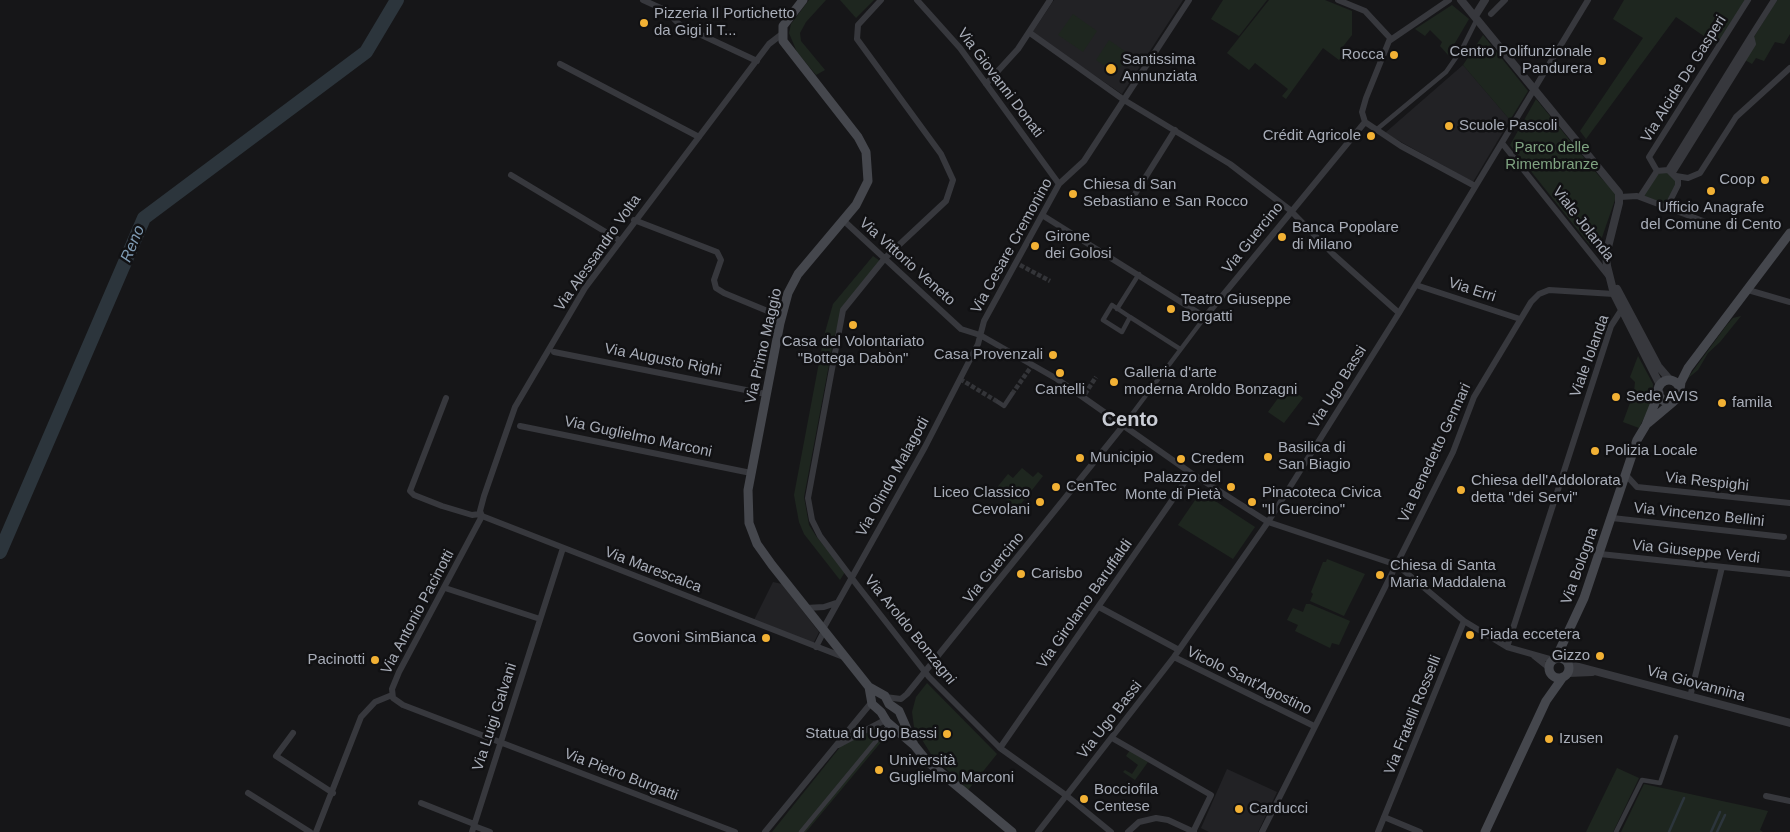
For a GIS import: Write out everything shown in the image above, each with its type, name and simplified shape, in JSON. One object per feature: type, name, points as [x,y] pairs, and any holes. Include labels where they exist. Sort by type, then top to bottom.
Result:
[{"type":"main road","points":[[782,34],[784,24],[803,0]]},
{"type":"main road","name":"Via Primo Maggio","points":[[782,34],[783,41],[790,52],[850,125],[866,152],[868,170],[866,187],[856,205],[794,280],[782,317],[751,473],[747,504],[751,530],[766,558],[869,686],[876,698]]},
{"type":"main road","name":"Via Bologna","points":[[1646,425],[1679,397],[1681,382],[1688,368],[1790,233]]},
{"type":"main road","name":"Via Bologna","points":[[1485,832],[1546,701],[1559,667],[1557,652],[1570,632],[1600,554],[1637,440],[1646,425],[1660,389],[1688,368]]},
{"type":"main road","points":[[1671,381],[1680,389]]},
{"type":"main road","points":[[1660,389],[1664,401],[1673,402]]},
{"type":"main road","points":[[876,698],[889,704],[899,714],[914,745]]},
{"type":"main road","points":[[876,698],[887,722],[914,745],[939,773],[1012,832]]},
{"type":"main road","points":[[887,722],[896,724],[899,714]]},
{"type":"street","points":[[644,0],[664,10],[680,25],[756,61]]},
{"type":"street","name":"Via Aroldo Bonzagni","points":[[881,0],[858,25],[857,39],[941,154],[953,180],[946,201],[885,258],[843,310],[808,498],[812,520],[820,536],[924,672],[1000,748],[1067,796],[1111,832]]},
{"type":"street","name":"Via Giovanni Donati","points":[[917,0],[950,36],[1059,184]]},
{"type":"street","points":[[986,84],[1030,33],[1050,0]]},
{"type":"street","points":[[1177,10],[1187,0]]},
{"type":"street","name":"Via Cesare Cremonino","points":[[980,335],[984,321],[1059,184],[1084,161],[1187,0]]},
{"type":"street","points":[[1338,0],[1365,11],[1391,39]]},
{"type":"street","points":[[1449,0],[1391,39],[1379,60],[1362,112],[1365,122],[1376,130],[1475,186]]},
{"type":"street","points":[[1376,130],[1446,72],[1462,49],[1485,0]]},
{"type":"street","points":[[1491,14],[1505,0]]},
{"type":"street","name":"Via Ugo Bassi","points":[[1038,832],[1174,657],[1268,522],[1399,313],[1588,0]]},
{"type":"street","name":"Via Alcide De Gasperi","points":[[1658,171],[1649,157],[1748,0]]},
{"type":"street","points":[[1672,173],[1753,44],[1751,36],[1774,0]]},
{"type":"street","points":[[1464,1],[1614,185],[1620,197],[1632,195],[1640,197],[1711,224]]},
{"type":"street","points":[[1030,33],[1124,100],[1230,164],[1290,210],[1334,255],[1399,313]]},
{"type":"street","name":"Via Alessandro Volta","points":[[481,515],[484,496],[515,407],[585,288],[634,220],[756,61],[774,39],[782,34]]},
{"type":"street","points":[[560,64],[699,137]]},
{"type":"street","points":[[1640,197],[1658,171],[1662,169],[1688,178],[1700,173],[1736,117],[1790,68]]},
{"type":"street","name":"Via Guercino","points":[[901,699],[1123,426],[1180,349],[1290,210],[1365,122]]},
{"type":"street","points":[[1130,202],[1175,130]]},
{"type":"street","name":"Viale Jolanda","points":[[1502,143],[1611,279]]},
{"type":"street","points":[[1667,207],[1678,185],[1672,173]]},
{"type":"street","points":[[512,175],[619,240]]},
{"type":"street","name":"Viale Jolanda","points":[[1611,279],[1606,255],[1620,197]]},
{"type":"street","points":[[1042,215],[1205,317]]},
{"type":"street","points":[[634,220],[717,252],[721,260],[714,280],[716,288],[724,294],[782,317]]},
{"type":"street","name":"Via Vittorio Veneto","points":[[843,220],[961,329],[980,335],[1057,379],[1084,396],[1123,426],[1191,473],[1268,522],[1397,565]]},
{"type":"street","points":[[1117,309],[1139,274]]},
{"type":"street","points":[[1611,279],[1614,294],[1660,389]]},
{"type":"street","points":[[1611,279],[1658,366],[1671,381]]},
{"type":"street","name":"Via Erri","points":[[1416,285],[1520,319]]},
{"type":"street","name":"Via Benedetto Gennari","points":[[1262,832],[1453,452],[1474,397],[1520,319],[1535,297],[1545,290],[1614,294]]},
{"type":"street","points":[[1748,290],[1790,302]]},
{"type":"street","points":[[1130,317],[1122,332],[1102,320],[1112,305],[1180,349]]},
{"type":"street","name":"Viale Iolanda","points":[[1507,647],[1611,326],[1622,309]]},
{"type":"street","name":"Via Olindo Malagodi","points":[[823,630],[836,603],[925,447],[960,380],[980,335]]},
{"type":"street","name":"Via Augusto Righi","points":[[554,352],[766,394]]},
{"type":"street","points":[[998,402],[1004,406],[1012,394]]},
{"type":"street","points":[[446,398],[410,491],[414,496],[442,506],[472,515],[481,515]]},
{"type":"street","name":"Via Guglielmo Marconi","points":[[520,426],[751,473]]},
{"type":"street","name":"Via Girolamo Baruffaldi","points":[[1000,748],[1191,473]]},
{"type":"street","name":"Via Respighi","points":[[1626,475],[1635,486],[1657,490],[1790,503]]},
{"type":"street","name":"Via Marescalca","points":[[481,515],[846,658]]},
{"type":"street","name":"Via Antonio Pacinotti","points":[[481,515],[445,588],[399,672],[392,696],[398,702],[499,742]]},
{"type":"street","name":"Via Vincenzo Bellini","points":[[1612,518],[1784,537]]},
{"type":"street","name":"Via Luigi Galvani","points":[[473,827],[563,548]]},
{"type":"street","name":"Via Giuseppe Verdi","points":[[1600,554],[1790,574]]},
{"type":"street","points":[[1397,565],[1464,621],[1507,647],[1559,667]]},
{"type":"street","points":[[1690,696],[1722,567]]},
{"type":"street","points":[[445,588],[540,619]]},
{"type":"street","points":[[806,608],[824,607],[836,603]]},
{"type":"street","points":[[1099,607],[1179,650]]},
{"type":"street","name":"Via Fratelli Rosselli","points":[[1378,832],[1464,621]]},
{"type":"street","points":[[816,647],[823,630]]},
{"type":"street","name":"Vicolo Sant'Agostino","points":[[1174,657],[1314,726]]},
{"type":"street","name":"Via Giovannina","points":[[1559,667],[1594,672],[1790,723]]},
{"type":"street","points":[[316,832],[361,717],[375,702],[392,696]]},
{"type":"street","points":[[765,832],[876,698],[901,699],[899,714]]},
{"type":"street","points":[[835,747],[887,722]]},
{"type":"street","points":[[801,832],[887,722]]},
{"type":"street","points":[[293,733],[276,756],[333,792]]},
{"type":"street","points":[[1616,832],[1642,780],[1660,783],[1676,737]]},
{"type":"street","points":[[1112,738],[1211,795],[1194,832],[1168,820],[1156,818],[1139,822],[1128,832]]},
{"type":"street","name":"Via Pietro Burgatti","points":[[499,742],[735,832]]},
{"type":"street","points":[[248,793],[310,832]]},
{"type":"street","points":[[1766,796],[1790,801]]},
{"type":"street","points":[[421,803],[473,827],[490,832]]},
{"type":"street","points":[[1384,817],[1420,832]]},
{"type":"shaded area","name":"Santissima Annunziata","points":[[1054,0],[1183,0],[1122,94],[1032,33]]},
{"type":"shaded area","name":"Scuole Pascoli","points":[[1463,65],[1510,120],[1473,182],[1385,133]]},
{"type":"shaded area","points":[[773,582],[782,584],[819,632],[813,644],[754,620]]},
{"type":"shaded area","name":"Carducci","points":[[1227,769],[1277,792],[1258,832],[1209,832],[1201,828]]},
{"type":"green space","points":[[809,0],[826,0],[806,22],[800,33],[801,41],[825,70],[816,75],[797,52],[789,33],[791,24]]},
{"type":"green space","points":[[840,0],[874,0],[856,18]]},
{"type":"green space","points":[[1223,0],[1267,0],[1239,36],[1211,19]]},
{"type":"green space","points":[[1269,0],[1325,0],[1352,11],[1352,35],[1341,49],[1345,52],[1339,60],[1323,48],[1286,99],[1282,96],[1288,89],[1255,63],[1249,70],[1227,53]]},
{"type":"green space","points":[[1624,0],[1745,0],[1717,45],[1676,17],[1586,139],[1580,131],[1643,38],[1613,19]]},
{"type":"green space","points":[[1777,0],[1790,0],[1790,34],[1784,44],[1775,42],[1764,61],[1756,58],[1752,64],[1745,60],[1754,37]]},
{"type":"green space","points":[[1452,5],[1469,19],[1448,55],[1440,46],[1442,42],[1430,30],[1425,36],[1415,29]]},
{"type":"green space","points":[[1073,14],[1097,31],[1083,52],[1058,35]]},
{"type":"green space","points":[[1483,35],[1528,91],[1510,120],[1463,65]]},
{"type":"green space","points":[[1109,40],[1129,54],[1116,74],[1096,60]]},
{"type":"green space","name":"Parco delle Rimembranze","points":[[1536,99],[1599,176],[1617,194],[1599,246],[1593,247],[1589,244],[1510,145]]},
{"type":"green space","points":[[1666,172],[1675,180],[1675,185],[1666,204],[1643,196],[1657,174]]},
{"type":"green space","points":[[873,256],[880,261],[843,308],[834,338],[804,497],[809,525],[845,572],[840,580],[804,534],[799,522],[794,495],[824,336],[833,304]]},
{"type":"green space","points":[[1741,316],[1720,342],[1708,353],[1698,370],[1687,379],[1726,326],[1733,318]]},
{"type":"green space","points":[[1638,356],[1653,384],[1652,402],[1639,428],[1623,422],[1634,392],[1635,382],[1630,377]]},
{"type":"green space","points":[[1287,386],[1303,398],[1284,423],[1268,412]]},
{"type":"green space","points":[[1022,468],[1033,477],[1038,472],[1043,476],[1017,509],[995,490],[1008,474],[1013,478]]},
{"type":"green space","points":[[1200,493],[1203,493],[1255,527],[1233,559],[1178,525]]},
{"type":"green space","points":[[1327,559],[1365,574],[1344,616],[1310,601],[1313,594],[1311,592],[1323,562],[1326,562]]},
{"type":"green space","points":[[1306,604],[1350,621],[1339,645],[1332,643],[1330,648],[1295,631],[1298,625],[1287,620],[1293,608],[1303,612]]},
{"type":"green space","points":[[927,683],[997,754],[968,790],[931,754],[914,727],[912,712],[916,697]]},
{"type":"green space","points":[[879,727],[887,735],[806,832],[772,832],[841,746]]},
{"type":"green space","points":[[1130,750],[1148,762],[1135,780],[1123,772],[1125,770],[1132,774],[1138,765],[1126,756]]},
{"type":"green space","points":[[1617,768],[1639,778],[1613,832],[1586,832]]},
{"type":"green space","points":[[1644,784],[1768,811],[1760,830],[1763,832],[1621,832]]},
{"type":"waterway","name":"Reno","points":[[0,552],[144,218],[366,52],[397,0]]},
{"type":"waterway","points":[[1669,832],[1684,798]]},
{"type":"waterway","points":[[1711,832],[1720,812]]},
{"type":"waterway","points":[[1717,832],[1725,815]]},
{"type":"tunnel","points":[[1020,265],[1050,281]]},
{"type":"tunnel","points":[[1012,394],[1033,364]]},
{"type":"tunnel","points":[[1085,394],[1096,377]]},
{"type":"tunnel","points":[[960,379],[998,402]]},
{"type":"place","name":"Pizzeria Il Portichetto da Gigi il T...","points":[[644,23]]},
{"type":"place","name":"Rocca","points":[[1394,55]]},
{"type":"place","name":"Centro Polifunzionale Pandurera","points":[[1602,61]]},
{"type":"place","name":"Santissima Annunziata","points":[[1111,69]]},
{"type":"place","name":"Scuole Pascoli","points":[[1449,126]]},
{"type":"place","name":"Crédit Agricole","points":[[1371,136]]},
{"type":"place","name":"Coop","points":[[1765,180]]},
{"type":"place","name":"Ufficio Anagrafe del Comune di Cento","points":[[1711,191]]},
{"type":"place","name":"Chiesa di San Sebastiano e San Rocco","points":[[1073,194]]},
{"type":"place","name":"Banca Popolare di Milano","points":[[1282,237]]},
{"type":"place","name":"Girone dei Golosi","points":[[1035,246]]},
{"type":"place","name":"Teatro Giuseppe Borgatti","points":[[1171,309]]},
{"type":"place","name":"Casa del Volontariato \"Bottega Dabòn\"","points":[[853,325]]},
{"type":"place","name":"Casa Provenzali","points":[[1053,355]]},
{"type":"place","name":"Cantelli","points":[[1060,373]]},
{"type":"place","name":"Galleria d'arte moderna Aroldo Bonzagni","points":[[1114,382]]},
{"type":"place","name":"Sede AVIS","points":[[1616,397]]},
{"type":"place","name":"famila","points":[[1722,403]]},
{"type":"place","name":"Polizia Locale","points":[[1595,451]]},
{"type":"place","name":"Basilica di San Biagio","points":[[1268,457]]},
{"type":"place","name":"Municipio","points":[[1080,458]]},
{"type":"place","name":"Credem","points":[[1181,459]]},
{"type":"place","name":"CenTec","points":[[1056,487]]},
{"type":"place","name":"Palazzo del Monte di Pietà","points":[[1231,487]]},
{"type":"place","name":"Chiesa dell'Addolorata detta \"dei Servi\"","points":[[1461,490]]},
{"type":"place","name":"Liceo Classico Cevolani","points":[[1040,502]]},
{"type":"place","name":"Pinacoteca Civica \"Il Guercino\"","points":[[1252,502]]},
{"type":"place","name":"Carisbo","points":[[1021,574]]},
{"type":"place","name":"Chiesa di Santa Maria Maddalena","points":[[1380,575]]},
{"type":"place","name":"Piada eccetera","points":[[1470,635]]},
{"type":"place","name":"Govoni SimBianca","points":[[766,638]]},
{"type":"place","name":"Gizzo","points":[[1600,656]]},
{"type":"place","name":"Pacinotti","points":[[375,660]]},
{"type":"place","name":"Statua di Ugo Bassi","points":[[947,734]]},
{"type":"place","name":"Izusen","points":[[1549,739]]},
{"type":"place","name":"Università Guglielmo Marconi","points":[[879,770]]},
{"type":"place","name":"Bocciofila Centese","points":[[1084,799]]},
{"type":"place","name":"Carducci","points":[[1239,809]]},
{"type":"district","name":"Cento","points":[[1130,420]]}]
